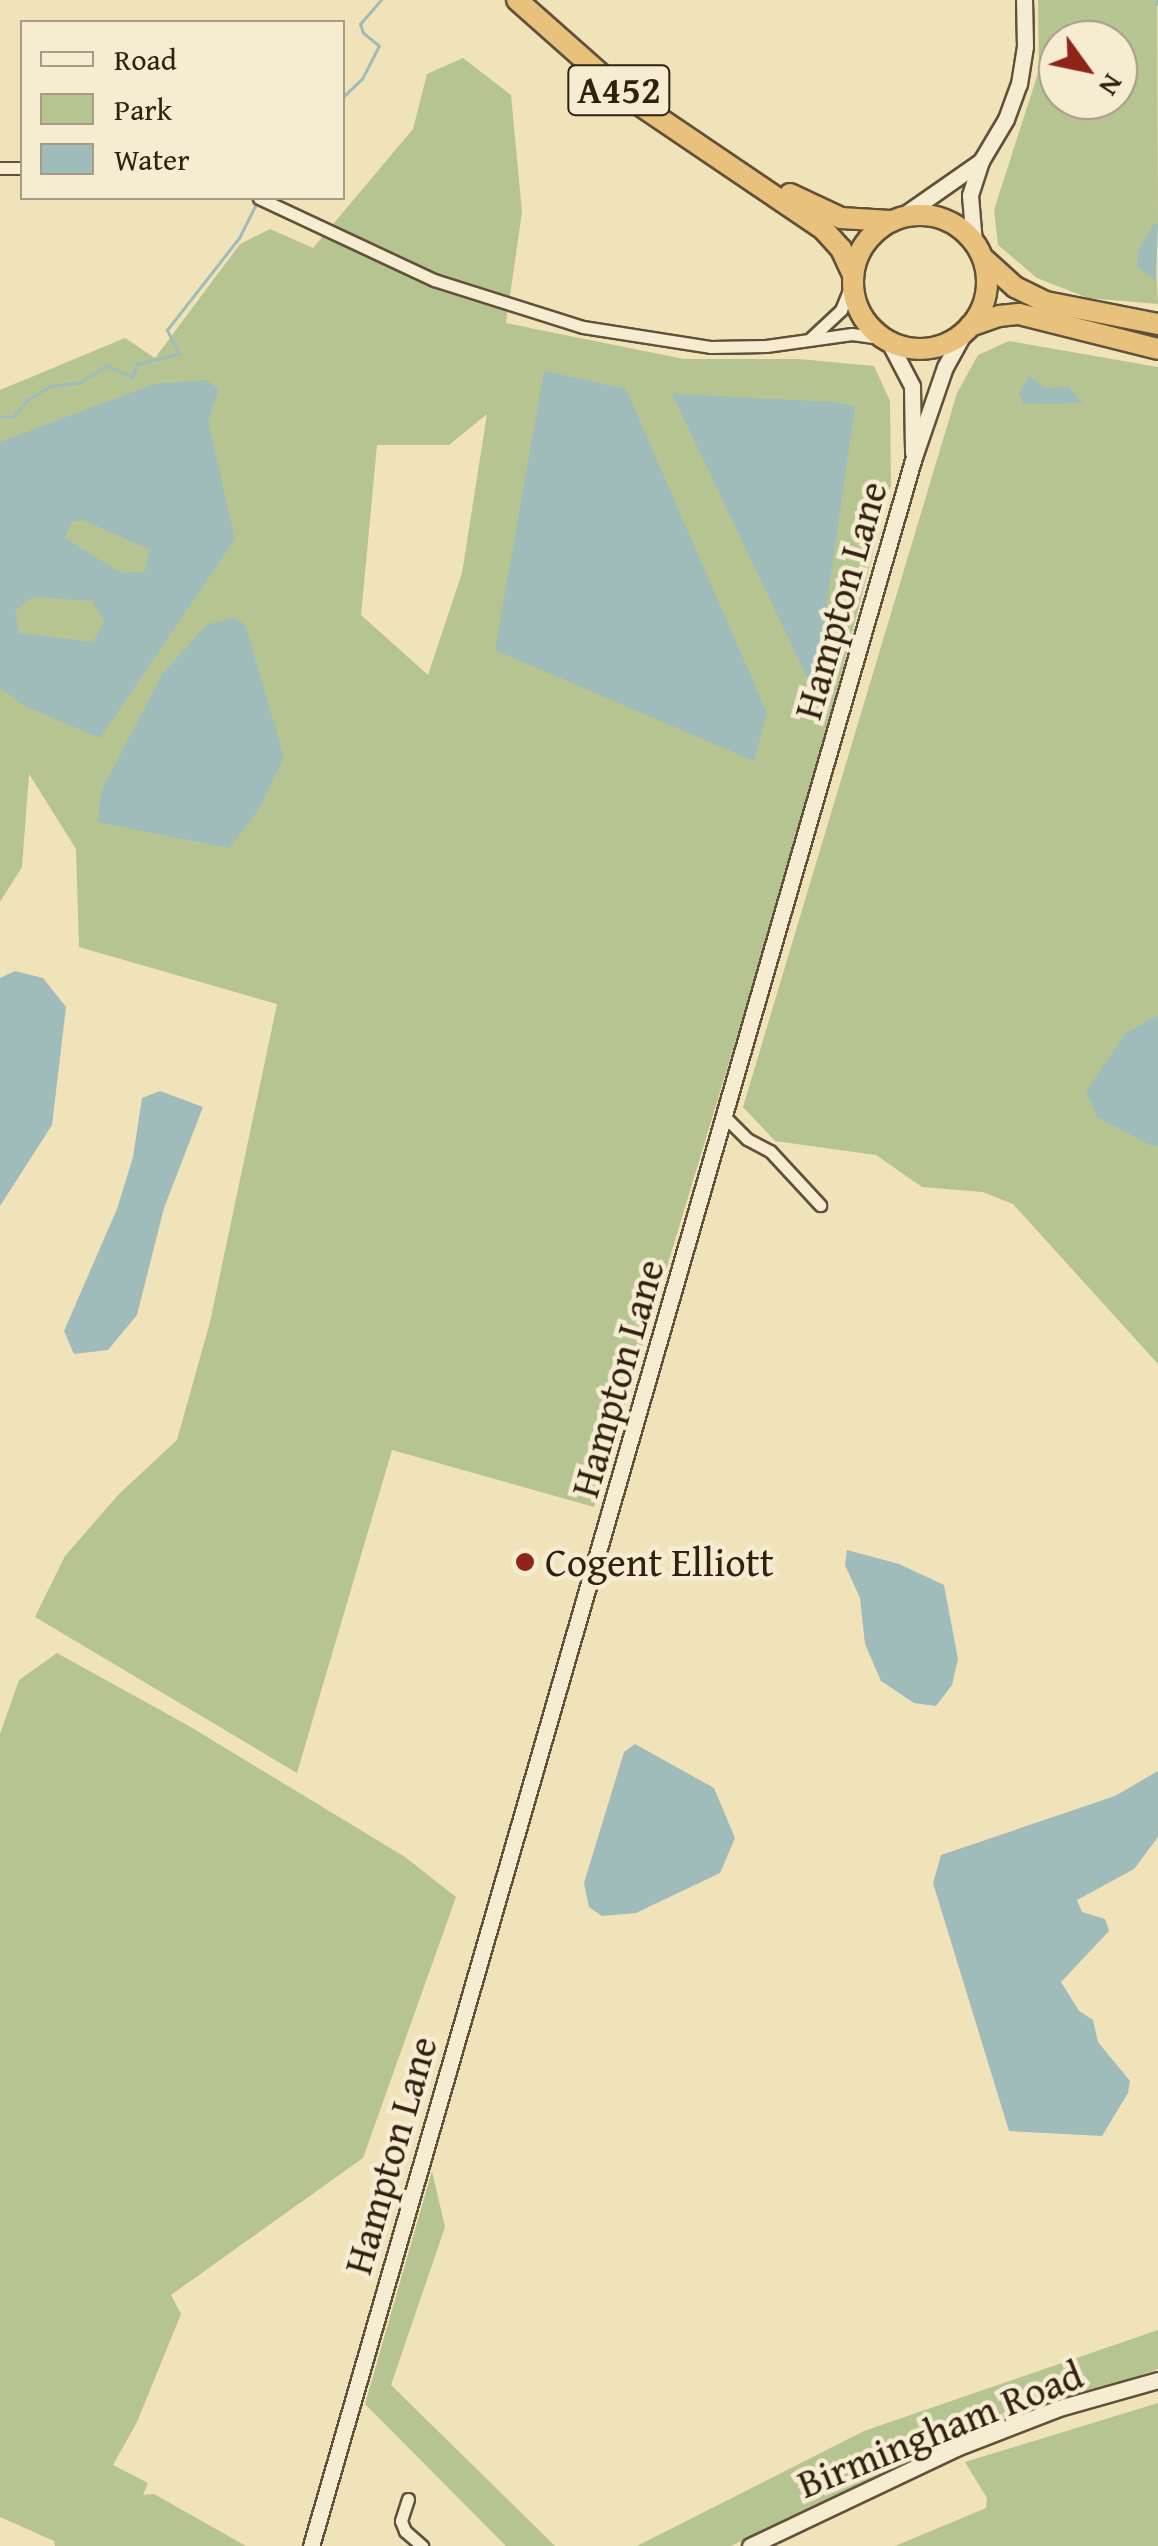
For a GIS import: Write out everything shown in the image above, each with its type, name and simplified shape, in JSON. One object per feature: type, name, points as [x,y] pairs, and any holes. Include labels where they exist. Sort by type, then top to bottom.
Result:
[{"type":"highway","name":"A452","points":[[517,0],[622,93],[823,229],[841,249],[853,278]]},
{"type":"highway","name":"A452","points":[[732,167],[841,218],[897,219]]},
{"type":"highway","points":[[1158,324],[1046,302],[1015,287],[941,218],[897,219],[866,242],[853,278],[857,308],[885,340],[911,349],[935,348],[999,316],[1019,314],[1158,349]]},
{"type":"highway","points":[[967,330],[986,290],[978,250]]},
{"type":"main road","points":[[978,250],[969,206],[981,160],[1006,118],[1019,84],[1026,46],[1024,0]]},
{"type":"main road","points":[[897,219],[981,160]]},
{"type":"main road","name":"Hampton Lane","points":[[310,2546],[914,457],[945,366],[967,330]]},
{"type":"main road","name":"Hampton Lane","points":[[885,340],[912,386],[914,457]]},
{"type":"main road","name":"Birmingham Road","points":[[750,2546],[956,2448],[1059,2408],[1158,2380]]},
{"type":"street","points":[[263,200],[434,280],[556,320],[711,347],[766,346],[852,334],[885,340]]},
{"type":"street","points":[[811,338],[835,318],[853,278]]},
{"type":"street","points":[[726,1118],[747,1138],[770,1151],[820,1205]]},
{"type":"street","points":[[408,2499],[395,2521],[422,2546]]},
{"type":"green space","points":[[1038,0],[1157,0],[1158,224],[1154,224],[1158,304],[1088,298],[1037,278],[998,245],[994,210],[1038,73],[1038,120],[1138,120],[1138,20],[1038,20]]},
{"type":"green space","points":[[463,58],[511,95],[522,212],[506,323],[684,359],[799,359],[874,366],[890,401],[891,485],[805,812],[594,1507],[392,1450],[297,1773],[35,1617],[65,1556],[119,1494],[177,1440],[210,1322],[277,1004],[79,947],[76,849],[29,774],[22,867],[0,902],[0,390],[125,338],[155,358],[240,244],[270,229],[313,248],[413,129],[427,74]],"holes":[[[487,414],[462,573],[428,675],[361,615],[377,445],[449,445]]]},
{"type":"green space","points":[[1009,341],[1158,367],[1158,1364],[1013,1204],[983,1192],[922,1187],[876,1155],[775,1141],[743,1107],[957,393],[978,355]]},
{"type":"green space","points":[[57,1653],[189,1726],[405,1857],[456,1897],[363,2158],[171,2295],[181,2314],[137,2422],[113,2465],[148,2483],[143,2495],[154,2494],[246,2546],[55,2546],[54,2541],[0,2517],[0,1734],[19,1680]]},
{"type":"green space","points":[[432,2171],[445,2227],[391,2385],[555,2546],[506,2546],[365,2404]]},
{"type":"green space","points":[[1158,2330],[1158,2369],[950,2440],[731,2546],[637,2546],[864,2431]]},
{"type":"green space","points":[[1158,2403],[1158,2546],[895,2546],[986,2508],[987,2498],[965,2462]]},
{"type":"water","points":[[1154,224],[1158,224],[1156,280],[1137,267],[1139,249]]},
{"type":"water","points":[[544,371],[626,389],[767,713],[754,761],[495,650]]},
{"type":"water","points":[[1029,376],[1045,388],[1068,387],[1083,403],[1023,404],[1019,393]]},
{"type":"water","points":[[206,380],[219,389],[208,421],[235,539],[100,738],[25,706],[0,688],[0,442],[154,384]],"holes":[[[83,520],[150,550],[144,572],[121,573],[65,538],[71,522]],[[33,597],[92,601],[104,621],[93,642],[19,633],[15,611]]]},
{"type":"water","points":[[672,394],[836,402],[855,407],[814,692]]},
{"type":"water","points":[[233,618],[245,624],[284,757],[259,809],[229,848],[98,822],[101,791],[163,673],[207,625]]},
{"type":"water","points":[[15,971],[43,978],[66,1007],[52,1125],[0,1206],[0,978]]},
{"type":"water","points":[[1158,1015],[1158,1146],[1152,1146],[1097,1117],[1086,1091],[1126,1033]]},
{"type":"water","points":[[160,1091],[203,1107],[164,1208],[137,1315],[108,1350],[74,1354],[64,1331],[117,1209],[133,1157],[142,1098]]},
{"type":"water","points":[[847,1550],[899,1564],[944,1585],[958,1659],[952,1685],[936,1706],[914,1703],[881,1681],[865,1644],[860,1598],[845,1565]]},
{"type":"water","points":[[635,1744],[714,1788],[735,1838],[720,1873],[636,1913],[602,1916],[589,1907],[584,1883],[624,1752]]},
{"type":"water","points":[[1158,1771],[1158,1837],[1134,1869],[1077,1900],[1082,1912],[1105,1919],[1109,1931],[1061,1982],[1079,2011],[1093,2020],[1098,2042],[1130,2081],[1128,2093],[1102,2136],[1009,2131],[933,1883],[941,1855],[1115,1796]]},
{"type":"waterway","points":[[345,95],[362,79],[379,46],[363,33],[360,24],[381,0]]},
{"type":"waterway","points":[[1157,0],[1158,4]]},
{"type":"waterway","points":[[0,417],[13,417],[27,400],[50,386],[81,382],[107,365],[132,377],[137,364],[179,354],[167,330],[239,238],[257,202]]},
{"type":"place","name":"Cogent Elliott","points":[[525,1562]]}]
